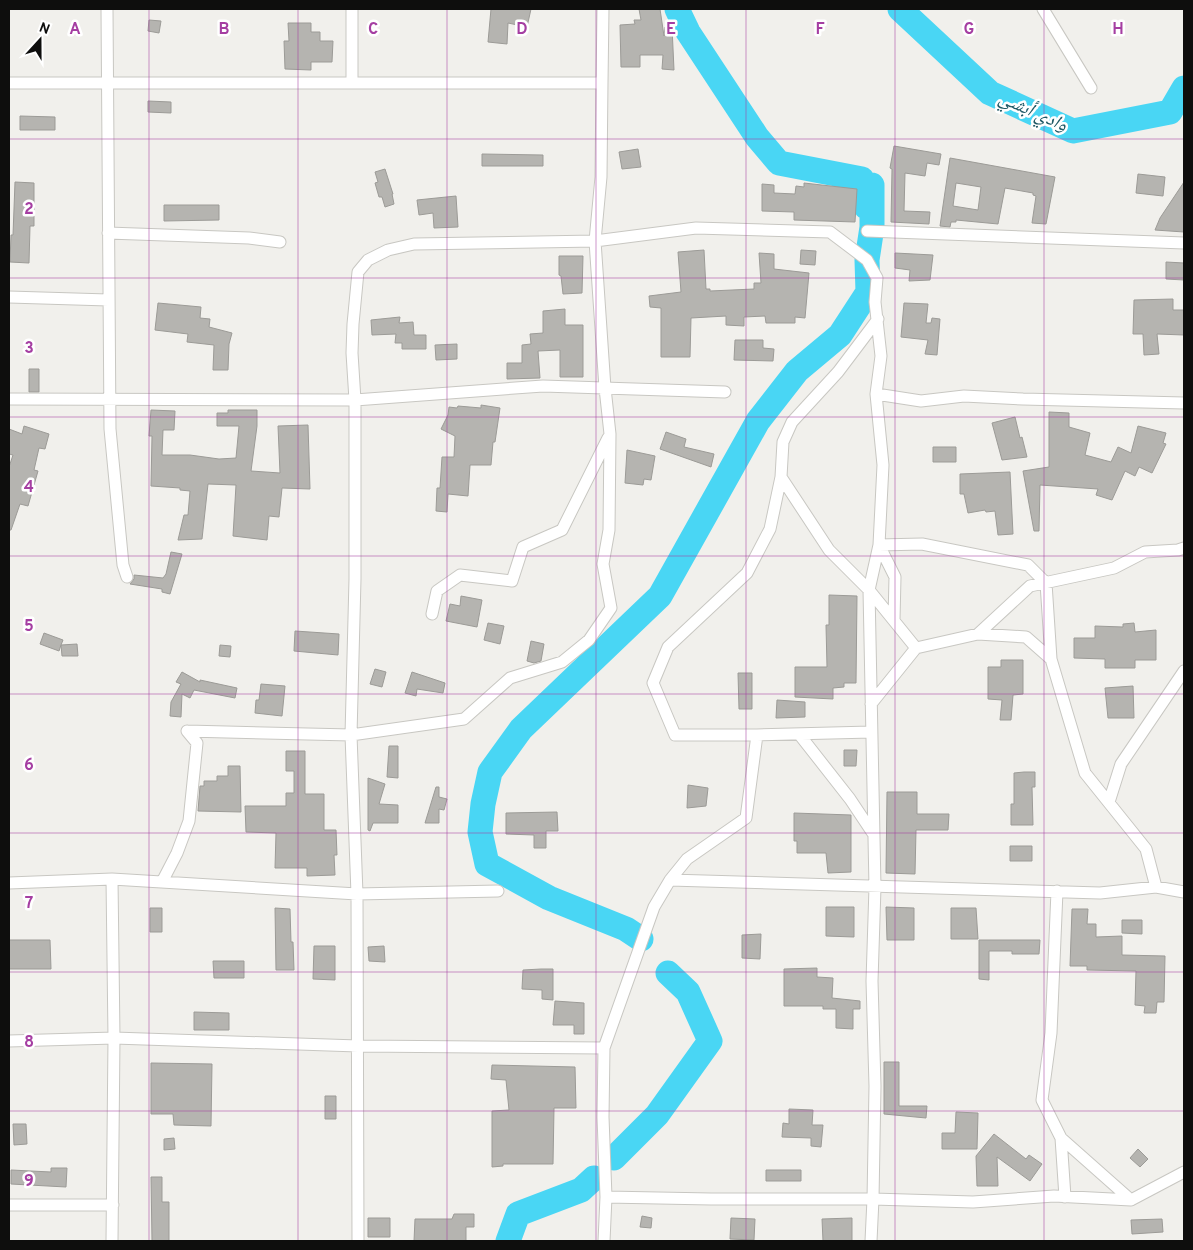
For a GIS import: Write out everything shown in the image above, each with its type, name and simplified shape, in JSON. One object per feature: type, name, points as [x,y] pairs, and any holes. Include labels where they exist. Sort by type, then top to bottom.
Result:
[{"type":"street","points":[[107,9],[108,300],[112,456],[123,564],[127,576]]},
{"type":"street","points":[[352,9],[352,82]]},
{"type":"street","points":[[162,882],[177,853],[189,821],[197,742],[187,731],[351,735],[464,719],[510,678],[562,662],[589,640],[611,608],[603,564],[609,530],[610,434],[605,388],[596,241],[601,177],[603,9]]},
{"type":"street","points":[[1043,9],[1091,88]]},
{"type":"street","points":[[9,83],[602,83]]},
{"type":"street","points":[[358,1241],[357,894],[351,735],[355,579],[355,400],[352,353],[358,272],[368,260],[388,250],[414,244],[596,241],[696,228],[830,232],[868,260],[876,278],[875,302],[882,356],[876,394],[883,465],[879,544],[869,590],[875,887],[872,981],[875,1086],[871,1241]]},
{"type":"street","points":[[867,231],[1184,243]]},
{"type":"street","points":[[108,233],[249,238],[280,242]]},
{"type":"street","points":[[9,297],[108,300]]},
{"type":"street","points":[[871,732],[675,735],[653,683],[668,647],[747,572],[770,529],[780,477],[783,442],[792,422],[838,372],[878,319]]},
{"type":"street","points":[[9,399],[355,400],[543,386],[725,392]]},
{"type":"street","points":[[876,394],[920,401],[964,396],[1184,403]]},
{"type":"street","points":[[432,614],[437,591],[460,576],[512,581],[523,547],[562,530],[610,434]]},
{"type":"street","points":[[780,477],[829,550],[869,590],[916,648]]},
{"type":"street","points":[[879,544],[922,544],[1028,565],[1046,583],[1051,659],[1085,773],[1146,849],[1156,887]]},
{"type":"street","points":[[879,544],[894,577],[894,620]]},
{"type":"street","points":[[978,634],[1030,586],[1114,568],[1145,552],[1184,548]]},
{"type":"street","points":[[871,704],[916,648],[978,634],[1026,637],[1051,659]]},
{"type":"street","points":[[1109,802],[1121,764],[1184,671]]},
{"type":"street","points":[[799,734],[850,799],[874,836]]},
{"type":"street","points":[[604,1241],[606,1197],[603,1117],[604,1048],[654,907],[670,880],[687,859],[746,818],[757,735]]},
{"type":"street","points":[[112,879],[114,1038],[112,1241]]},
{"type":"street","points":[[9,883],[112,879],[357,894],[498,891]]},
{"type":"street","points":[[670,880],[1100,893],[1156,887],[1184,892]]},
{"type":"street","points":[[1057,891],[1051,1033],[1042,1100],[1061,1138],[1066,1197]]},
{"type":"street","points":[[9,1041],[114,1038],[358,1046],[604,1048]]},
{"type":"street","points":[[1061,1138],[1131,1200]]},
{"type":"street","points":[[606,1197],[873,1199],[973,1202],[1054,1196],[1131,1200],[1184,1172]]},
{"type":"street","points":[[9,1205],[113,1204]]},
{"type":"building","points":[[491,9],[531,9],[527,27],[508,23],[507,44],[488,42]]},
{"type":"building","points":[[639,9],[660,9],[664,36],[665,27],[672,27],[674,70],[662,69],[663,55],[640,55],[640,67],[621,67],[620,25],[635,24],[634,20],[641,20]]},
{"type":"building","points":[[149,20],[161,21],[159,33],[148,31]]},
{"type":"building","points":[[288,23],[311,23],[311,32],[320,32],[320,41],[333,41],[332,62],[311,62],[311,70],[285,69],[284,41],[289,41]]},
{"type":"building","points":[[148,101],[171,102],[171,113],[148,112]]},
{"type":"building","points":[[20,116],[55,117],[55,130],[20,130]]},
{"type":"building","points":[[894,146],[941,154],[939,165],[927,163],[925,176],[905,173],[904,211],[930,212],[929,224],[891,222],[892,169],[890,168]]},
{"type":"building","points":[[638,149],[641,167],[622,169],[619,152]]},
{"type":"building","points":[[482,154],[543,155],[543,166],[482,166]]},
{"type":"building","points":[[950,158],[1055,177],[1046,224],[1032,223],[1036,196],[1033,193],[1005,188],[998,224],[956,220],[956,222],[951,222],[950,227],[940,226]],"holes":[[[956,183],[981,187],[978,210],[953,206]]]},
{"type":"building","points":[[385,169],[393,194],[394,204],[385,207],[382,197],[379,197],[375,183],[378,182],[375,172]]},
{"type":"building","points":[[1138,174],[1165,177],[1163,196],[1136,193]]},
{"type":"building","points":[[15,182],[34,183],[34,226],[30,226],[29,263],[10,262]]},
{"type":"building","points":[[1184,182],[1184,232],[1155,230],[1160,218]]},
{"type":"building","points":[[804,183],[857,189],[855,222],[794,220],[794,212],[762,211],[762,184],[774,185],[774,193],[795,194],[796,186],[804,187]]},
{"type":"building","points":[[456,196],[458,227],[434,228],[433,213],[419,215],[417,200]]},
{"type":"building","points":[[164,205],[219,205],[219,220],[164,221]]},
{"type":"building","points":[[704,250],[706,289],[710,289],[710,291],[754,289],[754,283],[761,283],[759,253],[774,254],[774,269],[809,273],[805,318],[795,317],[795,323],[766,323],[765,316],[744,317],[744,326],[726,325],[726,316],[691,318],[690,357],[661,357],[661,308],[650,307],[649,296],[681,292],[678,252]]},
{"type":"building","points":[[801,250],[816,251],[815,265],[800,264]]},
{"type":"building","points":[[895,253],[933,255],[930,280],[909,281],[910,270],[895,268]]},
{"type":"building","points":[[559,256],[583,256],[582,293],[563,294],[561,276],[559,275]]},
{"type":"building","points":[[1166,262],[1184,263],[1184,280],[1166,279]]},
{"type":"building","points":[[1173,299],[1173,310],[1184,310],[1184,335],[1157,334],[1159,354],[1144,355],[1143,334],[1133,334],[1134,300]]},
{"type":"building","points":[[158,303],[201,307],[200,318],[210,319],[209,327],[232,333],[229,344],[228,370],[213,370],[214,345],[187,342],[188,334],[155,330]]},
{"type":"building","points":[[904,303],[928,304],[926,323],[931,323],[932,318],[940,319],[937,355],[925,354],[928,340],[901,337]]},
{"type":"building","points":[[565,309],[565,325],[583,325],[583,377],[560,377],[560,350],[538,351],[540,378],[507,379],[507,363],[522,363],[522,345],[531,344],[530,334],[543,333],[543,311]]},
{"type":"building","points":[[400,317],[399,323],[413,322],[414,335],[426,335],[426,349],[402,349],[402,343],[395,343],[396,334],[372,335],[371,320]]},
{"type":"building","points":[[735,340],[763,340],[763,348],[774,349],[773,361],[734,360]]},
{"type":"building","points":[[457,344],[457,359],[436,360],[435,345]]},
{"type":"building","points":[[29,369],[39,369],[39,392],[29,392]]},
{"type":"building","points":[[481,405],[500,408],[495,442],[493,442],[491,465],[470,465],[468,496],[448,494],[447,512],[436,511],[437,488],[440,488],[442,457],[454,457],[455,436],[441,429],[448,415],[449,407],[481,408]]},
{"type":"building","points":[[151,410],[175,411],[174,430],[163,430],[162,455],[190,455],[219,459],[236,458],[239,426],[217,426],[217,413],[228,413],[228,410],[257,410],[257,426],[251,471],[280,473],[278,426],[308,425],[310,489],[282,488],[279,517],[269,516],[267,540],[233,536],[236,485],[208,484],[202,539],[178,540],[184,515],[188,515],[190,491],[180,490],[180,488],[151,486],[152,436],[149,436]]},
{"type":"building","points":[[1049,412],[1069,413],[1069,427],[1090,433],[1085,455],[1111,462],[1118,447],[1131,453],[1138,426],[1166,433],[1163,443],[1166,444],[1152,473],[1139,467],[1135,476],[1125,471],[1112,500],[1096,495],[1098,489],[1040,485],[1039,531],[1034,531],[1023,471],[1049,467]]},
{"type":"building","points":[[1015,417],[1027,457],[1002,460],[992,423]]},
{"type":"building","points":[[24,426],[49,434],[45,449],[39,448],[34,470],[38,471],[28,506],[20,504],[11,530],[9,530],[9,467],[13,455],[9,454],[9,429],[22,434]]},
{"type":"building","points":[[666,432],[686,439],[684,447],[714,454],[711,467],[660,449]]},
{"type":"building","points":[[933,447],[956,447],[956,462],[933,462]]},
{"type":"building","points":[[627,450],[655,456],[651,480],[644,479],[643,485],[625,483]]},
{"type":"building","points":[[1010,472],[1013,534],[998,535],[995,511],[986,512],[985,510],[968,513],[964,494],[960,494],[960,474]]},
{"type":"building","points":[[171,552],[182,554],[170,594],[162,592],[162,589],[130,584],[134,579],[134,575],[163,578],[166,574]]},
{"type":"building","points":[[829,595],[857,596],[856,683],[844,683],[844,687],[833,688],[833,699],[795,697],[795,667],[827,667],[826,625],[829,625]]},
{"type":"building","points":[[461,596],[482,600],[477,627],[446,621],[450,604],[460,606]]},
{"type":"building","points":[[488,623],[504,626],[500,644],[484,640]]},
{"type":"building","points":[[1134,623],[1135,632],[1156,630],[1156,660],[1135,660],[1135,668],[1105,668],[1105,659],[1074,658],[1074,638],[1095,638],[1095,626],[1123,627],[1123,624]]},
{"type":"building","points":[[295,631],[339,634],[338,655],[294,651]]},
{"type":"building","points":[[44,633],[63,640],[59,651],[40,644]]},
{"type":"building","points":[[531,641],[544,644],[541,661],[534,663],[527,661]]},
{"type":"building","points":[[77,644],[78,656],[62,656],[61,645]]},
{"type":"building","points":[[220,645],[231,646],[230,657],[219,656]]},
{"type":"building","points":[[1001,660],[1023,660],[1023,694],[1013,695],[1011,720],[1000,720],[1002,700],[988,699],[988,667],[1001,667]]},
{"type":"building","points":[[375,669],[386,672],[382,687],[370,684]]},
{"type":"building","points":[[182,672],[200,682],[200,680],[237,688],[235,698],[194,690],[190,698],[182,694],[181,717],[170,716],[171,702],[181,684],[176,682]]},
{"type":"building","points":[[412,672],[445,683],[443,693],[417,689],[416,696],[405,693]]},
{"type":"building","points":[[738,673],[752,673],[752,709],[739,709]]},
{"type":"building","points":[[261,684],[285,686],[282,716],[255,713],[256,700],[259,700]]},
{"type":"building","points":[[1133,686],[1134,718],[1108,718],[1105,688]]},
{"type":"building","points":[[777,700],[805,702],[805,717],[776,718]]},
{"type":"building","points":[[389,746],[398,746],[398,778],[387,777]]},
{"type":"building","points":[[844,750],[857,750],[856,766],[844,766]]},
{"type":"building","points":[[286,751],[305,751],[305,794],[324,794],[324,830],[336,830],[337,855],[334,855],[335,875],[307,876],[307,868],[275,868],[276,833],[246,832],[245,806],[286,806],[286,793],[294,793],[294,771],[286,771]]},
{"type":"building","points":[[228,766],[240,766],[241,812],[198,811],[200,786],[204,786],[204,781],[217,781],[217,776],[228,776]]},
{"type":"building","points":[[1035,772],[1035,787],[1032,787],[1033,825],[1011,825],[1011,804],[1014,804],[1014,773]]},
{"type":"building","points":[[368,778],[385,784],[379,804],[398,805],[398,823],[373,823],[370,831],[368,830]]},
{"type":"building","points":[[688,785],[708,788],[706,806],[687,808]]},
{"type":"building","points":[[436,787],[439,787],[439,797],[447,799],[444,810],[439,809],[439,823],[425,823]]},
{"type":"building","points":[[887,792],[917,792],[917,814],[949,814],[948,830],[916,830],[915,874],[886,873]]},
{"type":"building","points":[[557,812],[558,831],[546,831],[546,848],[534,848],[534,835],[506,834],[506,813]]},
{"type":"building","points":[[794,813],[851,815],[851,872],[828,873],[826,853],[797,853],[797,841],[794,841]]},
{"type":"building","points":[[1010,846],[1032,846],[1032,861],[1010,861]]},
{"type":"building","points":[[826,907],[854,907],[854,937],[826,936]]},
{"type":"building","points":[[886,907],[914,908],[914,940],[887,940]]},
{"type":"building","points":[[150,908],[162,908],[162,932],[150,932]]},
{"type":"building","points":[[275,908],[290,909],[294,970],[276,970]]},
{"type":"building","points":[[951,908],[976,908],[978,939],[951,939]]},
{"type":"building","points":[[1072,909],[1088,909],[1087,924],[1096,924],[1096,937],[1122,936],[1122,955],[1165,956],[1164,1002],[1157,1002],[1156,1013],[1144,1013],[1145,1006],[1135,1005],[1136,971],[1087,970],[1087,966],[1070,966]]},
{"type":"building","points":[[1122,920],[1142,920],[1142,934],[1122,933]]},
{"type":"building","points":[[761,934],[760,959],[742,958],[742,935]]},
{"type":"building","points":[[9,940],[50,940],[51,969],[9,969]]},
{"type":"building","points":[[979,940],[1040,940],[1039,954],[1012,954],[1012,951],[989,951],[989,980],[979,979]]},
{"type":"building","points":[[314,946],[335,946],[335,980],[313,979]]},
{"type":"building","points":[[384,946],[385,962],[369,961],[368,947]]},
{"type":"building","points":[[213,961],[244,961],[244,978],[214,978]]},
{"type":"building","points":[[817,968],[817,977],[833,978],[832,998],[860,1001],[860,1009],[853,1009],[853,1029],[836,1028],[836,1009],[823,1009],[823,1006],[784,1006],[784,969]]},
{"type":"building","points":[[553,969],[553,1000],[542,999],[542,990],[522,989],[523,970]]},
{"type":"building","points":[[555,1001],[584,1003],[584,1034],[574,1034],[574,1025],[553,1025]]},
{"type":"building","points":[[194,1012],[229,1013],[229,1030],[194,1030]]},
{"type":"building","points":[[884,1062],[899,1062],[899,1106],[927,1106],[926,1118],[884,1114]]},
{"type":"building","points":[[151,1063],[212,1064],[211,1126],[174,1125],[173,1114],[151,1114]]},
{"type":"building","points":[[492,1065],[575,1067],[576,1108],[554,1108],[553,1164],[503,1164],[503,1166],[492,1167],[492,1111],[509,1110],[506,1080],[491,1079]]},
{"type":"building","points":[[325,1096],[336,1096],[336,1119],[325,1119]]},
{"type":"building","points":[[789,1109],[813,1110],[812,1125],[823,1125],[821,1147],[811,1146],[811,1138],[782,1137],[783,1123],[789,1124]]},
{"type":"building","points":[[956,1112],[978,1113],[977,1149],[942,1149],[942,1133],[955,1133]]},
{"type":"building","points":[[13,1124],[26,1124],[27,1144],[14,1145]]},
{"type":"building","points":[[994,1134],[1026,1159],[1029,1155],[1042,1164],[1030,1181],[997,1157],[998,1186],[977,1186],[976,1156]]},
{"type":"building","points":[[174,1138],[175,1149],[164,1150],[164,1139]]},
{"type":"building","points":[[1138,1149],[1148,1159],[1140,1167],[1130,1158]]},
{"type":"building","points":[[51,1168],[67,1168],[66,1187],[11,1184],[11,1170],[51,1172]]},
{"type":"building","points":[[766,1170],[801,1170],[801,1181],[766,1181]]},
{"type":"building","points":[[151,1177],[162,1177],[162,1202],[169,1202],[169,1241],[152,1241]]},
{"type":"building","points":[[454,1214],[474,1214],[474,1227],[466,1227],[466,1241],[414,1241],[415,1219],[452,1219]]},
{"type":"building","points":[[642,1216],[652,1218],[651,1228],[640,1227]]},
{"type":"building","points":[[368,1218],[390,1218],[390,1237],[368,1237]]},
{"type":"building","points":[[731,1218],[755,1219],[754,1240],[730,1239]]},
{"type":"building","points":[[852,1218],[852,1241],[823,1241],[822,1219]]},
{"type":"building","points":[[1162,1219],[1163,1232],[1132,1234],[1131,1220]]},
{"type":"waterway","points":[[677,9],[688,32],[757,137],[779,163],[862,179],[866,207]]},
{"type":"waterway","name":"وادي أبشي","points":[[900,9],[990,93],[1073,131],[1170,112],[1184,88]]},
{"type":"waterway","points":[[641,939],[626,929],[549,898],[487,864],[480,832],[483,804],[490,772],[521,729],[660,596],[758,421],[797,371],[840,335],[868,292],[867,260],[872,227],[872,185]]},
{"type":"waterway","points":[[614,1158],[657,1115],[710,1041],[688,992],[668,973]]},
{"type":"waterway","points":[[508,1241],[518,1214],[581,1190],[594,1178]]}]
